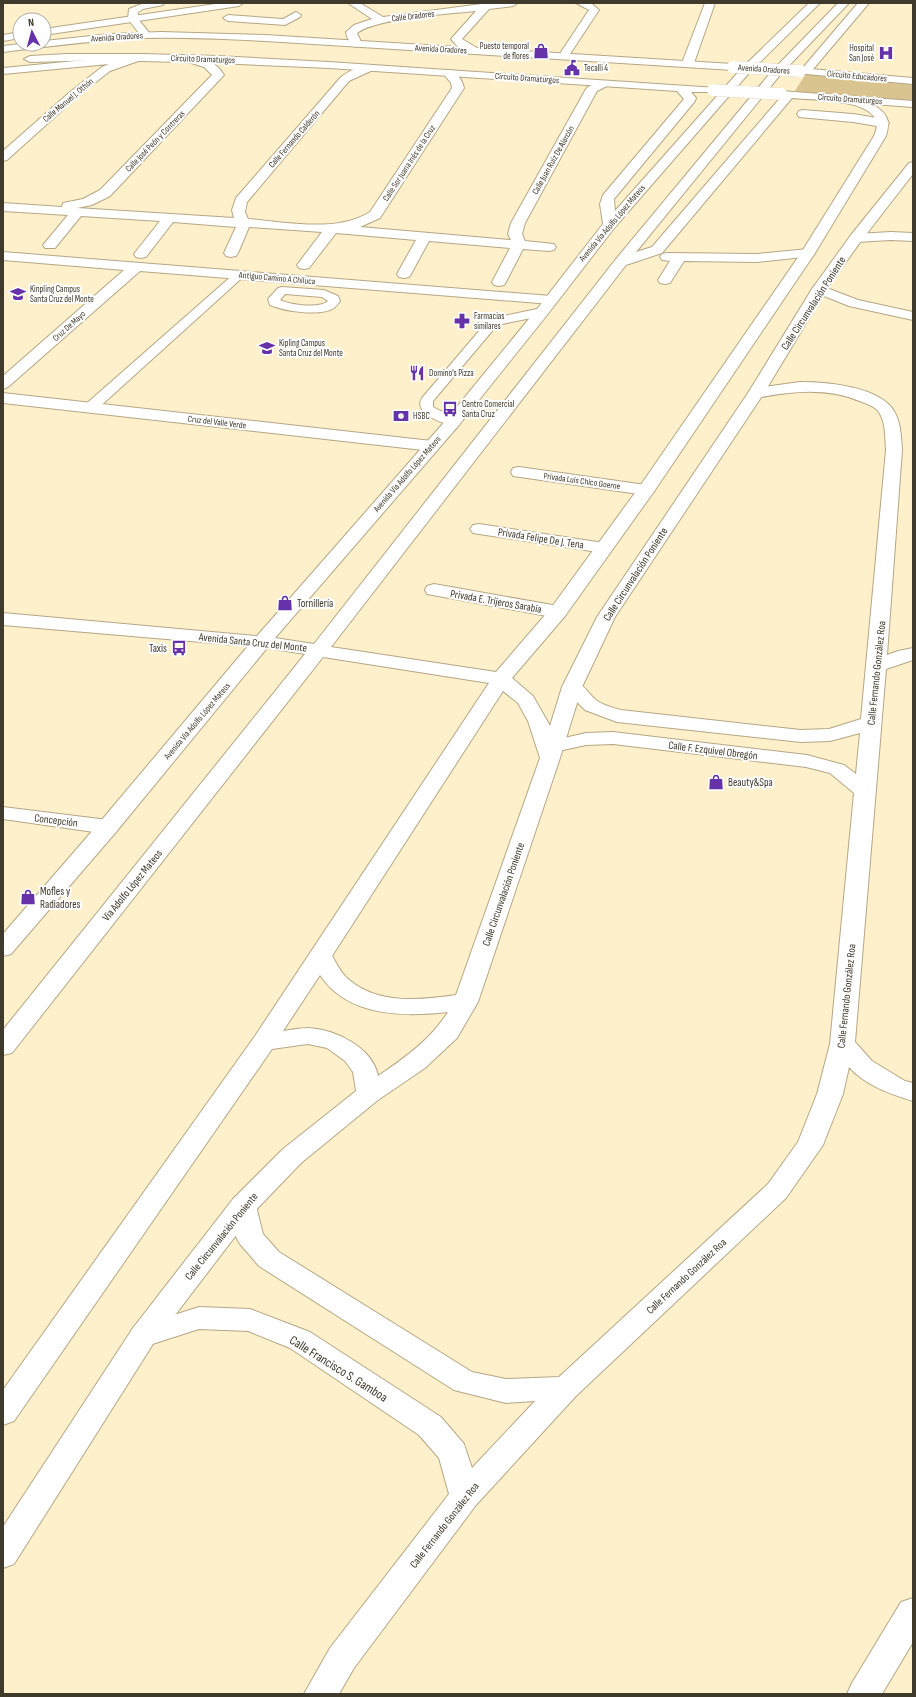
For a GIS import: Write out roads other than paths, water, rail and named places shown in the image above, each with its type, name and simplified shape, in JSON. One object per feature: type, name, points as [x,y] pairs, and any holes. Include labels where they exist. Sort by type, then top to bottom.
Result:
[{"type":"main road","points":[[146,35],[133,15],[140,7],[159,3]]},
{"type":"main road","points":[[353,3],[380,20]]},
{"type":"main road","points":[[434,3],[448,11]]},
{"type":"main road","name":"Calle Oradores","points":[[357,44],[352,37],[352,32],[358,27],[380,20],[513,3]]},
{"type":"main road","points":[[564,56],[594,10],[590,6],[581,3]]},
{"type":"main road","points":[[688,64],[710,3]]},
{"type":"main road","name":"Avenida Via Adolfo López Mateos","points":[[3,949],[108,827],[262,642],[453,422],[542,312],[610,224],[746,70],[814,3]]},
{"type":"main road","points":[[320,650],[620,262],[776,74],[844,3]]},
{"type":"main road","points":[[803,71],[864,3]]},
{"type":"main road","points":[[473,50],[461,44],[456,39],[485,7]]},
{"type":"main road","points":[[228,18],[284,22],[296,15]]},
{"type":"main road","points":[[236,37],[254,21]]},
{"type":"main road","name":"Avenida Oradores","points":[[81,40],[146,35],[265,38],[803,71]]},
{"type":"main road","points":[[249,61],[272,57],[283,51],[282,45],[265,38]]},
{"type":"main road","points":[[3,49],[81,40]]},
{"type":"main road","points":[[81,40],[63,45],[59,50],[64,53],[86,57]]},
{"type":"main road","points":[[375,68],[366,65],[358,59],[360,56],[371,50],[405,47]]},
{"type":"main road","points":[[3,60],[86,57]]},
{"type":"main road","name":"Circuito Dramaturgos","points":[[86,57],[186,58],[375,68],[785,94],[913,104]]},
{"type":"main road","name":"Circuito Dramaturgos","points":[[3,71],[140,57]]},
{"type":"main road","name":"Calle Manuel J. Othón","points":[[3,157],[74,94],[106,69],[140,57]]},
{"type":"main road","name":"Calle José Peón y Contreras","points":[[52,210],[86,202],[105,193],[218,75],[215,69],[210,65],[186,58]]},
{"type":"main road","points":[[620,84],[613,78],[614,71],[643,60]]},
{"type":"main road","name":"Calle Fernando Calderón","points":[[244,223],[238,217],[238,208],[241,201],[345,79],[351,75],[375,68]]},
{"type":"main road","points":[[874,77],[913,70]]},
{"type":"main road","name":"Circuito Educadores","points":[[803,71],[913,81]]},
{"type":"main road","name":"Calle Sor Juana Inés de la Cruz","points":[[332,229],[353,226],[367,220],[375,214],[458,88],[457,82],[449,73]]},
{"type":"main road","name":"Calle Juan Ruíz De Alarcón","points":[[519,244],[515,234],[518,223],[592,89],[605,83]]},
{"type":"main road","points":[[610,224],[607,204],[608,198],[689,101],[690,98],[688,95],[680,88]]},
{"type":"main road","points":[[620,262],[657,250],[785,94]]},
{"type":"main road","points":[[3,1413],[264,1042],[501,679],[558,612],[646,490],[808,253],[880,136],[882,119],[874,110],[849,99]]},
{"type":"main road","points":[[803,114],[882,119],[893,114],[913,114]]},
{"type":"main road","name":"Calle Circunvalación Poniente","points":[[3,1554],[142,1336],[243,1206],[292,1156],[369,1094],[416,1062],[448,1032],[466,1002],[552,752],[572,688],[606,617],[756,393],[819,289],[856,238],[913,166]]},
{"type":"main road","points":[[3,207],[332,229],[549,247]]},
{"type":"main road","points":[[50,245],[78,212]]},
{"type":"main road","name":"Cruz De Mayo","points":[[3,384],[138,261],[170,218]]},
{"type":"main road","points":[[231,253],[244,223]]},
{"type":"main road","points":[[304,265],[332,229]]},
{"type":"main road","points":[[856,238],[891,236],[913,237]]},
{"type":"main road","points":[[404,274],[425,237]]},
{"type":"main road","points":[[499,282],[519,244]]},
{"type":"main road","points":[[665,280],[673,257],[757,258],[808,253]]},
{"type":"main road","name":"Antiguo Camino A Chiluca","points":[[3,256],[138,261],[239,275],[279,284],[551,300]]},
{"type":"main road","points":[[819,289],[854,303],[913,316]]},
{"type":"main road","name":"Calle Fernando González Roa","points":[[321,1694],[342,1658],[465,1496],[566,1388],[777,1191],[810,1145],[830,1094],[842,1044],[870,723],[877,666],[894,450],[892,425],[882,406],[857,393],[826,387],[790,387],[756,393]]},
{"type":"main road","name":"Cruz del Valle Verde","points":[[3,398],[432,446]]},
{"type":"main road","name":"Privada Luis Chico Goerne","points":[[519,472],[646,490]]},
{"type":"main road","name":"Privada Felipe De J. Tena","points":[[479,529],[604,548]]},
{"type":"main road","name":"Privada E. Trijeros Sarabia","points":[[434,590],[558,612]]},
{"type":"main road","name":"Avenida Santa Cruz del Monte","points":[[3,618],[262,642],[501,679]]},
{"type":"main road","name":"Via Adolfo López Mateos","points":[[3,1047],[320,650]]},
{"type":"main road","points":[[877,666],[905,655],[913,654]]},
{"type":"main road","points":[[501,679],[526,700],[538,721],[552,752]]},
{"type":"main road","name":"Calle F. Ezquivel Obregón","points":[[572,688],[592,706],[617,716],[801,736],[830,735],[870,723]]},
{"type":"main road","name":"Calle F. Ezquivel Obregón","points":[[552,752],[586,739],[613,738],[807,761],[837,770],[865,791]]},
{"type":"main road","name":"Concepción","points":[[3,813],[108,827]]},
{"type":"main road","points":[[320,956],[339,984],[366,1000],[400,1007],[430,1006],[466,1002]]},
{"type":"main road","points":[[264,1042],[308,1036],[335,1042],[354,1054],[364,1071],[369,1094]]},
{"type":"main road","points":[[842,1044],[863,1067],[896,1087],[913,1092]]},
{"type":"main road","points":[[243,1206],[250,1237],[269,1259],[464,1382],[506,1391],[566,1388]]},
{"type":"main road","name":"Calle Francisco S. Gamboa","points":[[142,1336],[199,1318],[250,1320],[300,1340],[430,1426],[452,1453],[465,1496]]},
{"type":"main road","points":[[864,1694],[913,1612]]},
{"type":"lane","points":[[66,20],[133,15],[239,3]]},
{"type":"lane","points":[[52,30],[133,15]]},
{"type":"lane","points":[[91,407],[239,275]]},
{"type":"lane","points":[[453,422],[435,414],[427,408],[426,401],[489,327],[498,321],[542,312]]},
{"type":"place","name":"Puesto temporal de flores","points":[[541,51]]},
{"type":"place","name":"Hospital San José","points":[[886,53]]},
{"type":"place","name":"Tecalli 4","points":[[572,68]]},
{"type":"place","name":"Kinpling Campus Santa Cruz del Monte","points":[[18,294]]},
{"type":"place","name":"Farmacias similares","points":[[462,321]]},
{"type":"place","name":"Kipling Campus Santa Cruz del Monte","points":[[267,348]]},
{"type":"place","name":"Domino's Pizza","points":[[417,373]]},
{"type":"place","name":"Centro Comercial Santa Cruz","points":[[450,409]]},
{"type":"place","name":"HSBC","points":[[401,416]]},
{"type":"place","name":"Tornillería","points":[[285,603]]},
{"type":"place","name":"Taxis","points":[[179,648]]},
{"type":"place","name":"Beauty&Spa","points":[[716,782]]},
{"type":"place","name":"Mofles y Radiadores","points":[[28,897]]}]
